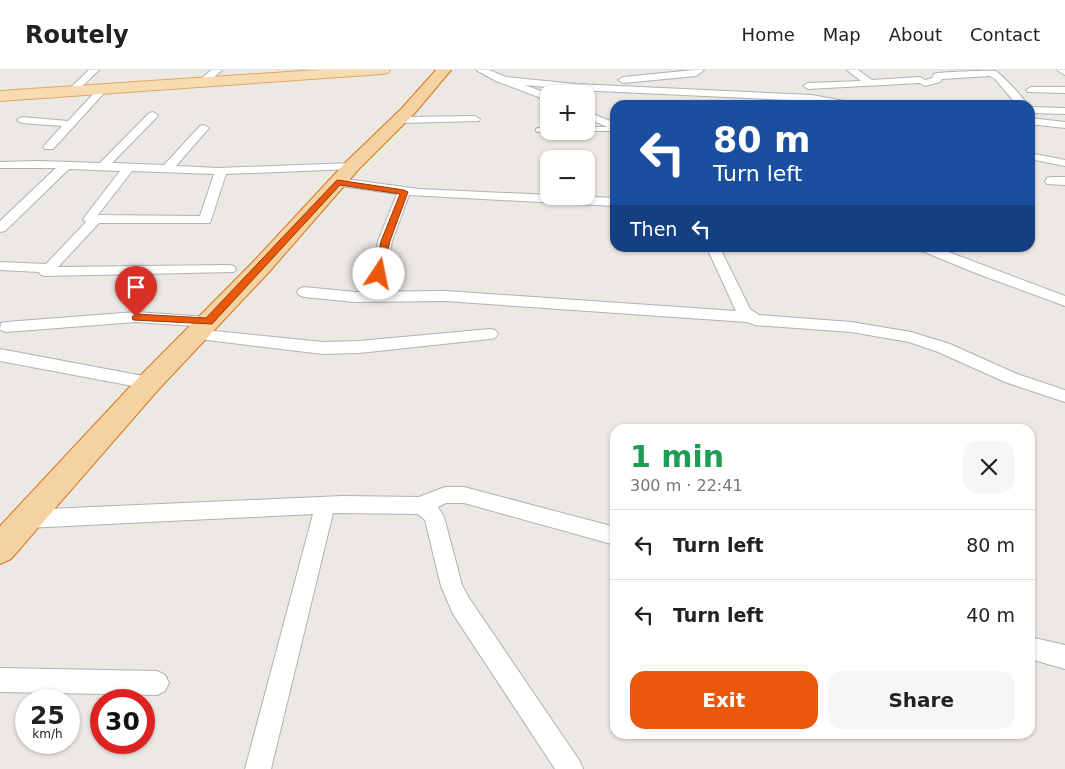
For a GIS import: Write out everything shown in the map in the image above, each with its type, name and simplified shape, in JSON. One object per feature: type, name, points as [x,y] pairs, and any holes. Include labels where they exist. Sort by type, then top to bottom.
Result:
[{"type":"highway","points":[[2,544],[345,174],[400,120],[444,70]]},
{"type":"main road","points":[[0,96],[382,70]]},
{"type":"street","points":[[70,92],[94,70]]},
{"type":"street","points":[[202,83],[217,70]]},
{"type":"street","points":[[481,70],[540,95]]},
{"type":"street","points":[[615,70],[621,80]]},
{"type":"street","points":[[607,88],[608,83],[621,80],[662,73],[696,72],[699,70]]},
{"type":"street","points":[[852,70],[870,83]]},
{"type":"street","points":[[808,86],[922,82],[937,80],[937,76],[990,72],[999,77],[1001,82],[1018,100]]},
{"type":"street","points":[[499,79],[607,88],[823,100]]},
{"type":"street","points":[[24,164],[46,148],[102,90]]},
{"type":"street","points":[[1031,90],[1065,90]]},
{"type":"street","points":[[1035,111],[1065,111]]},
{"type":"street","points":[[102,167],[153,115]]},
{"type":"street","points":[[595,118],[610,126]]},
{"type":"street","points":[[400,120],[475,119]]},
{"type":"street","points":[[22,120],[71,124]]},
{"type":"street","points":[[1035,122],[1060,125],[1065,133]]},
{"type":"street","points":[[166,170],[204,128]]},
{"type":"street","points":[[1035,157],[1065,163]]},
{"type":"street","points":[[0,165],[66,165],[166,170],[345,174],[404,192],[610,202]]},
{"type":"street","points":[[1,227],[66,165]]},
{"type":"street","points":[[128,168],[90,219],[205,220],[222,171]]},
{"type":"street","points":[[1051,181],[1065,181]]},
{"type":"street","points":[[379,274],[386,241],[404,192]]},
{"type":"street","points":[[96,219],[46,272],[229,268]]},
{"type":"street","points":[[716,252],[744,312],[748,316]]},
{"type":"street","points":[[937,252],[1065,301]]},
{"type":"street","points":[[0,266],[49,268]]},
{"type":"street","points":[[304,292],[355,297],[445,296],[748,316],[762,321],[851,327],[912,337],[944,348],[1011,378],[1065,396]]},
{"type":"street","points":[[6,327],[136,317],[331,348],[490,334]]},
{"type":"street","points":[[0,355],[149,384]]},
{"type":"street","points":[[26,519],[325,505],[420,506],[445,495],[464,495],[610,535]]},
{"type":"street","points":[[258,769],[325,505]]},
{"type":"street","points":[[420,506],[434,517],[452,586],[461,606],[570,769]]},
{"type":"street","points":[[1035,649],[1065,657]]},
{"type":"street","points":[[0,680],[157,682]]},
{"type":"lane","points":[[595,129],[610,128]]},
{"type":"route","points":[[136,317],[208,322],[338,182],[404,192],[386,241],[379,274]]}]
